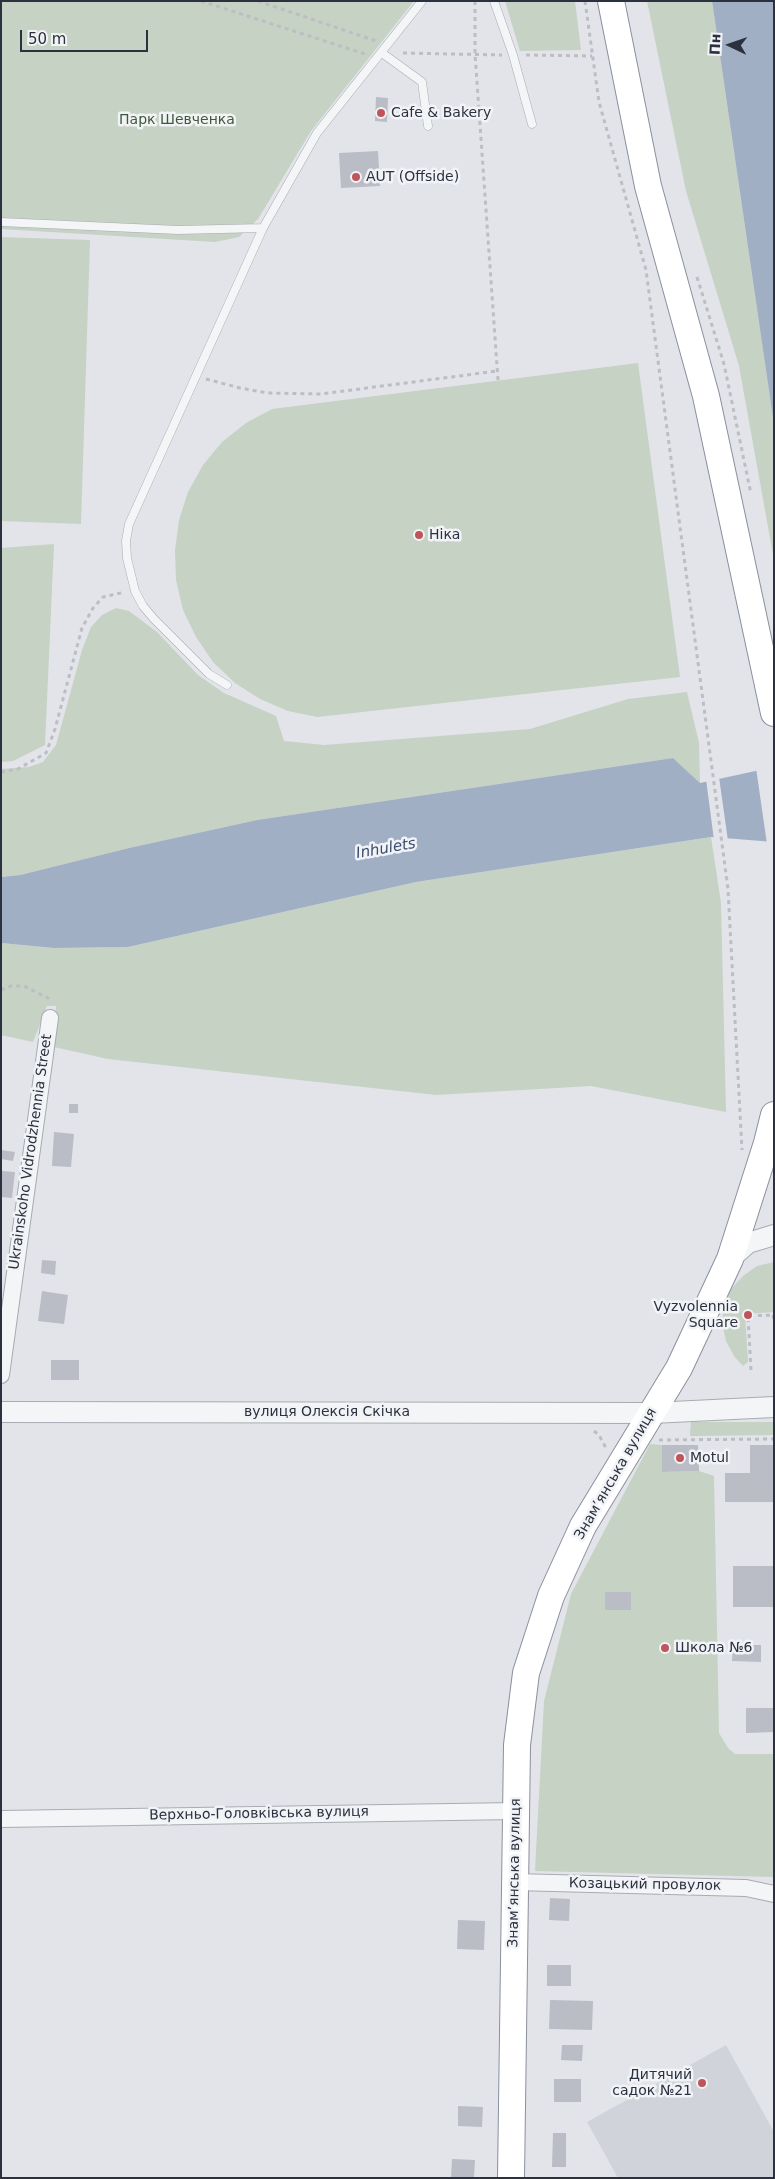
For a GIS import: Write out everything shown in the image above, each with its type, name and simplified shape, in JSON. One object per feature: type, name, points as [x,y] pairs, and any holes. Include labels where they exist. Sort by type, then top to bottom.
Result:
[{"type":"highway","points":[[611,1],[648,186],[706,396],[774,711]]},
{"type":"highway","name":"Знамʼянська вулиця","points":[[511,2178],[517,1745],[526,1673],[551,1596],[583,1526],[679,1368],[730,1259],[767,1143],[774,1114]]},
{"type":"street","name":"Ukrainskoho Vidrodzhennia Street","points":[[1,1375],[50,1018]]},
{"type":"street","points":[[730,1259],[748,1242],[774,1235]]},
{"type":"street","name":"вулиця Олексія Скічка","points":[[1,1412],[652,1413],[774,1407]]},
{"type":"street","name":"Верхньо-Головківська вулиця","points":[[1,1819],[516,1811]]},
{"type":"street","name":"Козацький провулок","points":[[514,1882],[746,1888],[774,1894]]},
{"type":"lane","points":[[227,685],[209,674],[154,619],[135,591],[127,558],[126,541],[129,524],[263,228],[317,133],[422,1]]},
{"type":"lane","points":[[494,1],[513,55],[532,124]]},
{"type":"lane","points":[[382,53],[422,82],[428,126]]},
{"type":"lane","points":[[1,222],[178,230],[263,228]]},
{"type":"path","points":[[201,1],[370,56],[382,53],[475,54]]},
{"type":"path","points":[[258,1],[379,42],[382,53]]},
{"type":"path","points":[[475,1],[475,54],[498,380]]},
{"type":"path","points":[[584,1],[599,102],[646,270],[728,889],[742,1156]]},
{"type":"path","points":[[524,55],[592,56]]},
{"type":"path","points":[[196,376],[240,388],[268,393],[321,394],[497,371]]},
{"type":"path","points":[[1,772],[18,769],[46,753],[56,729],[82,628],[93,608],[103,597],[115,593],[135,591]]},
{"type":"path","points":[[1,990],[11,986],[24,986],[48,998],[50,1018]]},
{"type":"path","points":[[751,1370],[748,1316],[774,1315],[774,1323]]},
{"type":"path","points":[[588,1426],[599,1435],[606,1453]]},
{"type":"path","points":[[658,1440],[774,1439]]},
{"type":"shaded area","name":"Дитячий садок №21","points":[[726,2045],[774,2132],[774,2178],[618,2178],[587,2122]]},
{"type":"green space","name":"Парк Шевченка","points":[[1,1],[414,1],[311,131],[258,219],[239,237],[215,242],[1,229]]},
{"type":"green space","points":[[505,1],[575,1],[581,50],[520,51]]},
{"type":"green space","points":[[647,1],[712,1],[774,425],[774,560],[739,366],[686,191]]},
{"type":"green space","points":[[1,237],[90,240],[81,524],[1,521]]},
{"type":"green space","name":"Ніка","points":[[638,363],[680,677],[317,717],[288,711],[260,699],[235,683],[213,662],[196,637],[183,610],[176,580],[175,550],[179,520],[188,492],[203,465],[222,442],[246,423],[272,409]]},
{"type":"green space","points":[[54,544],[45,745],[13,761],[1,762],[1,548]]},
{"type":"green space","points":[[116,608],[129,611],[157,632],[198,675],[224,693],[276,716],[284,741],[324,745],[530,729],[628,699],[687,692],[699,743],[700,783],[673,758],[257,820],[129,848],[20,875],[1,877],[1,769],[29,767],[43,762],[56,745],[82,650],[91,627],[102,615]]},
{"type":"green space","points":[[711,837],[721,903],[726,1112],[591,1086],[436,1095],[108,1059],[54,1047],[56,1006],[47,1006],[33,1042],[1,1035],[1,943],[54,948],[128,947],[416,882]]},
{"type":"green space","name":"Vyzvolennia Square","points":[[774,1262],[774,1312],[745,1314],[748,1362],[743,1366],[734,1356],[726,1341],[722,1323],[724,1306],[731,1289],[743,1276],[757,1266]]},
{"type":"green space","points":[[691,1422],[774,1422],[774,1435],[690,1436]]},
{"type":"green space","name":"Школа №6","points":[[650,1444],[662,1445],[662,1472],[699,1471],[714,1476],[719,1733],[728,1748],[735,1754],[774,1754],[774,1877],[535,1871],[544,1701],[571,1594]]},
{"type":"water","points":[[712,1],[774,1],[774,425]]},
{"type":"water","name":"Inhulets","points":[[673,758],[700,783],[774,767],[774,842],[711,837],[416,882],[128,947],[54,948],[1,943],[1,877],[20,875],[129,848],[257,820]]},
{"type":"pier","points":[[774,765],[774,844],[767,844],[756,768]]},
{"type":"pier","points":[[719,777],[728,841],[714,840],[706,779]]},
{"type":"building","name":"Cafe & Bakery","points":[[376,97],[388,98],[387,122],[375,121]]},
{"type":"building","points":[[378,151],[380,186],[341,188],[339,153]]},
{"type":"building","points":[[69,1104],[78,1104],[78,1113],[69,1113]]},
{"type":"building","points":[[54,1132],[74,1134],[71,1167],[52,1166]]},
{"type":"building","points":[[1,1150],[15,1152],[13,1161],[1,1159]]},
{"type":"building","points":[[1,1171],[15,1172],[12,1198],[1,1197]]},
{"type":"building","points":[[42,1260],[56,1261],[55,1275],[41,1273]]},
{"type":"building","points":[[42,1291],[68,1295],[64,1324],[38,1321]]},
{"type":"building","points":[[51,1360],[79,1360],[79,1380],[51,1380]]},
{"type":"building","name":"Motul","points":[[662,1445],[698,1445],[699,1471],[662,1472]]},
{"type":"building","points":[[750,1445],[774,1445],[774,1502],[725,1502],[725,1473],[750,1473]]},
{"type":"building","points":[[733,1566],[774,1566],[774,1607],[733,1607]]},
{"type":"building","points":[[605,1592],[631,1592],[631,1610],[605,1610]]},
{"type":"building","points":[[733,1645],[761,1645],[761,1662],[732,1661]]},
{"type":"building","points":[[746,1708],[774,1708],[774,1732],[746,1733]]},
{"type":"building","points":[[550,1898],[570,1899],[569,1921],[549,1920]]},
{"type":"building","points":[[458,1920],[485,1921],[484,1950],[457,1949]]},
{"type":"building","points":[[547,1965],[571,1965],[571,1986],[547,1986]]},
{"type":"building","points":[[550,2000],[593,2001],[592,2030],[549,2029]]},
{"type":"building","points":[[562,2045],[583,2045],[582,2061],[561,2060]]},
{"type":"building","points":[[554,2079],[581,2079],[581,2102],[554,2102]]},
{"type":"building","points":[[458,2106],[483,2107],[482,2127],[458,2126]]},
{"type":"building","points":[[553,2133],[566,2133],[566,2167],[552,2167]]},
{"type":"building","points":[[452,2159],[475,2160],[474,2177],[451,2177]]},
{"type":"place","name":"Cafe & Bakery","points":[[381,113]]},
{"type":"place","name":"AUT (Offside)","points":[[356,177]]},
{"type":"place","name":"Ніка","points":[[419,535]]},
{"type":"place","name":"Vyzvolennia Square","points":[[748,1315]]},
{"type":"place","name":"Motul","points":[[680,1458]]},
{"type":"place","name":"Школа №6","points":[[665,1648]]},
{"type":"place","name":"Дитячий садок №21","points":[[702,2083]]}]
